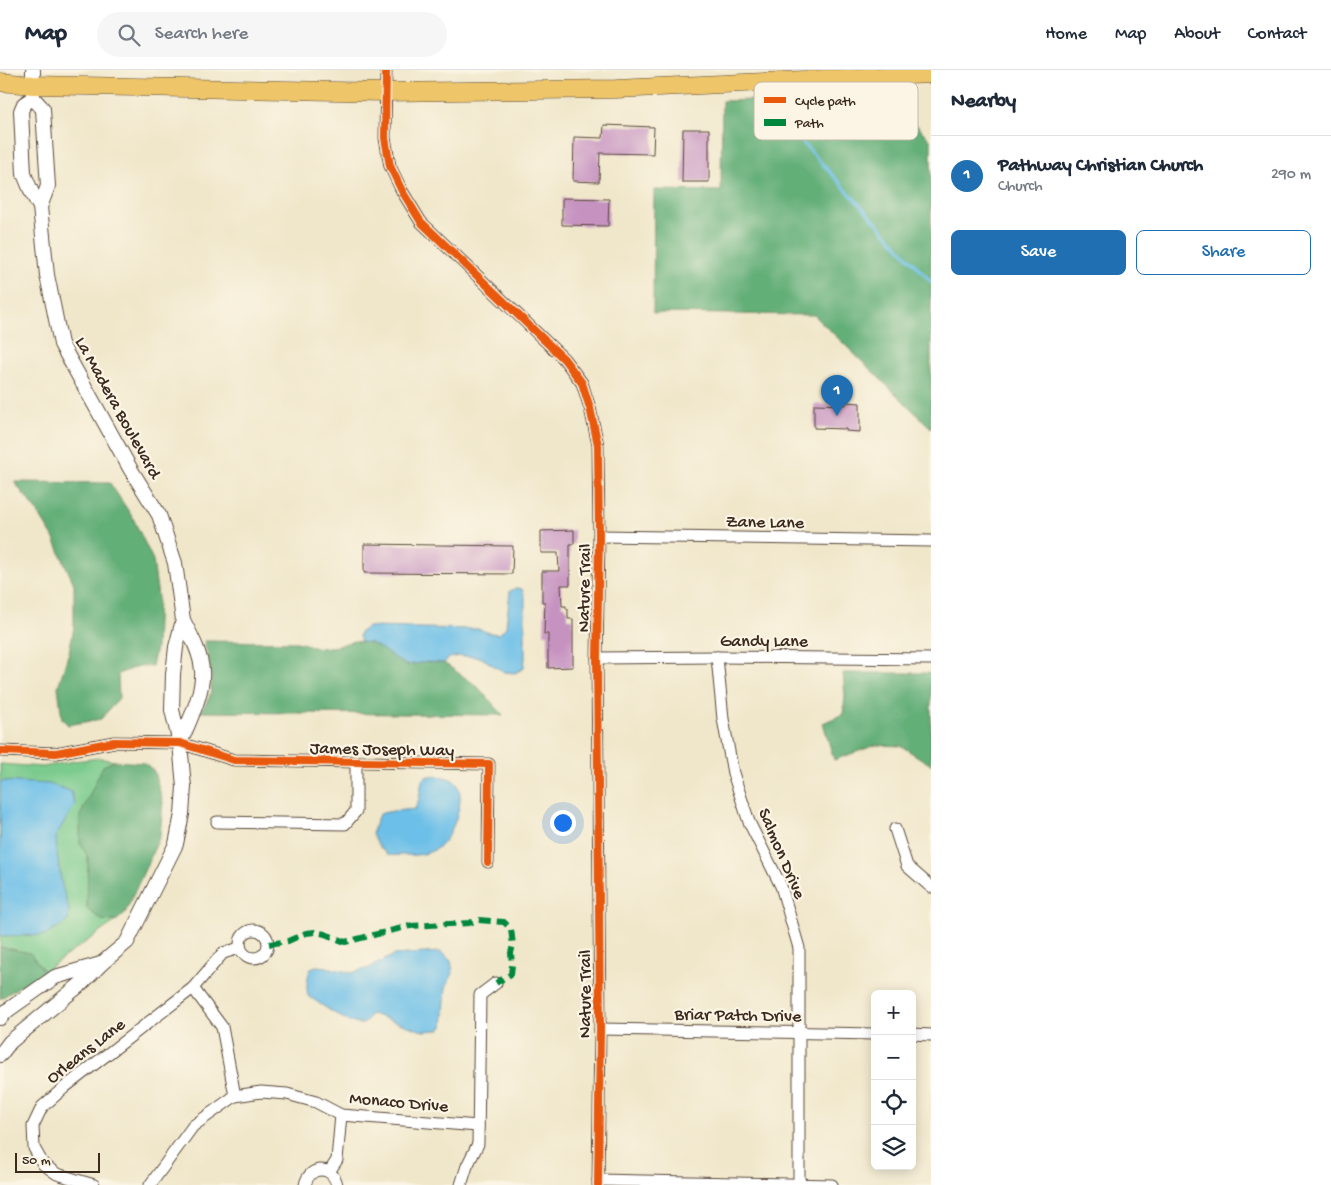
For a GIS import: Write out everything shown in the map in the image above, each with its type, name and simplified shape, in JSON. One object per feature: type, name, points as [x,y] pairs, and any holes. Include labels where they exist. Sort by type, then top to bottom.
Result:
[{"type":"main road","points":[[0,82],[385,92],[616,88],[926,73]]},
{"type":"street","name":"Nature Trail","points":[[386,70],[385,138],[390,166],[402,192],[421,222],[564,358],[582,384],[590,408],[598,445],[597,658],[600,1029],[598,1182]]},
{"type":"street","name":"La Madera Boulevard","points":[[33,84],[42,109],[46,141],[48,186],[40,207]]},
{"type":"street","name":"La Madera Boulevard","points":[[33,84],[21,111],[24,174],[40,207],[47,275],[61,344],[131,470],[159,515],[175,562],[184,620],[197,650],[202,672],[200,688],[192,715],[180,743]]},
{"type":"street","name":"Zane Lane","points":[[599,536],[931,541]]},
{"type":"street","name":"La Madera Boulevard","points":[[0,1055],[10,1042],[82,983],[127,942],[176,844],[182,814],[184,787],[180,743],[172,710],[173,674],[176,647],[184,620]]},
{"type":"street","name":"Salmon Drive","points":[[716,657],[723,719],[733,773],[749,822],[781,886],[799,948],[799,1184]]},
{"type":"street","name":"Gandy Lane","points":[[597,658],[931,659]]},
{"type":"street","name":"James Joseph Way","points":[[0,751],[56,753],[114,742],[180,743],[234,760],[489,764],[488,862]]},
{"type":"street","points":[[217,822],[345,824],[356,811],[356,762]]},
{"type":"street","points":[[895,829],[907,866],[931,887]]},
{"type":"street","name":"Orleans Lane","points":[[94,1185],[55,1180],[43,1164],[34,1148],[33,1126],[42,1107],[193,988],[223,953],[240,948]]},
{"type":"street","name":"La Madera Boulevard","points":[[0,1018],[8,1010],[56,977],[101,964]]},
{"type":"street","points":[[460,1185],[478,1144],[480,995],[496,984]]},
{"type":"street","points":[[193,988],[222,1027],[235,1096]]},
{"type":"street","name":"Briar Patch Drive","points":[[600,1029],[871,1034]]},
{"type":"street","points":[[916,1034],[931,1035]]},
{"type":"street","name":"Monaco Drive","points":[[150,1185],[193,1126],[235,1096],[261,1092],[287,1094],[316,1102],[341,1115],[478,1126]]},
{"type":"street","points":[[329,1172],[337,1160],[341,1115]]},
{"type":"street","points":[[305,1185],[306,1179],[314,1171],[319,1170],[329,1172],[336,1180],[337,1185]]},
{"type":"street","points":[[598,1182],[832,1185]]},
{"type":"green space","points":[[754,100],[754,140],[918,140],[918,126],[931,141],[931,428],[814,315],[653,313],[654,190],[721,191],[722,101]]},
{"type":"green space","points":[[14,482],[110,483],[133,518],[153,560],[158,597],[156,648],[152,666],[138,666],[118,674],[119,698],[101,719],[68,725],[62,719],[58,687],[69,652],[74,627],[74,584],[53,537],[35,508]]},
{"type":"green space","points":[[204,641],[297,642],[320,648],[354,641],[372,643],[406,665],[427,662],[444,663],[477,686],[503,715],[200,712],[211,692],[210,670]]},
{"type":"green space","points":[[843,673],[931,673],[931,765],[901,746],[876,745],[834,760],[823,723],[843,714],[845,696]]},
{"type":"green space","points":[[99,758],[115,761],[103,766],[80,843],[88,857],[87,909],[102,920],[116,921],[44,971],[30,953],[0,947],[0,764],[43,767]]},
{"type":"green space","points":[[115,761],[144,763],[154,771],[163,802],[160,836],[125,913],[116,921],[102,920],[87,909],[88,857],[80,843],[80,816],[103,766]]},
{"type":"green space","points":[[0,947],[30,953],[44,971],[0,999]]},
{"type":"water","points":[[516,588],[522,589],[525,597],[525,658],[524,668],[515,673],[504,672],[480,657],[460,656],[449,658],[444,663],[427,662],[406,665],[372,643],[361,642],[359,636],[360,632],[368,627],[478,629],[499,634],[506,627],[510,591]]},
{"type":"water","points":[[428,776],[449,778],[458,787],[460,804],[458,813],[446,840],[437,848],[424,854],[386,854],[372,834],[379,815],[415,809],[419,799],[422,780]]},
{"type":"water","points":[[0,782],[49,784],[71,791],[75,804],[56,836],[62,886],[69,910],[68,921],[46,935],[0,936]]},
{"type":"water","points":[[441,952],[451,961],[453,973],[446,987],[443,1027],[438,1030],[423,1031],[372,1014],[364,1023],[356,1024],[342,1018],[308,996],[307,985],[309,975],[311,968],[316,966],[351,973],[369,968],[394,955]]},
{"type":"building","points":[[604,125],[654,127],[653,154],[600,153],[599,182],[573,181],[574,137],[603,138]]},
{"type":"building","points":[[683,129],[709,129],[709,182],[682,182]]},
{"type":"building","points":[[562,198],[609,199],[608,226],[562,225]]},
{"type":"building","points":[[846,402],[860,403],[860,432],[846,431],[846,429],[814,428],[814,404],[846,405]]},
{"type":"building","points":[[574,530],[574,544],[570,544],[570,585],[561,585],[562,606],[566,606],[566,609],[568,609],[568,619],[573,619],[573,667],[548,668],[548,634],[544,634],[545,602],[542,602],[542,571],[559,571],[558,553],[541,553],[541,531]]},
{"type":"building","points":[[364,544],[513,546],[512,574],[364,573]]},
{"type":"waterway","points":[[800,140],[931,282]]},
{"type":"marked path","points":[[269,944],[288,941],[306,933],[315,932],[345,942],[410,926],[469,923],[478,920],[504,922],[511,929],[513,945],[511,974],[496,983]]},
{"type":"cycle path","points":[[386,70],[385,138],[390,166],[402,191],[421,222],[564,359],[582,383],[598,445],[597,658],[600,1029],[598,1185]]},
{"type":"cycle path","points":[[0,751],[56,753],[114,742],[180,743],[234,760],[489,764],[488,862]]},
{"type":"place","name":"Pathway Christian Church","points":[[837,416]]}]
